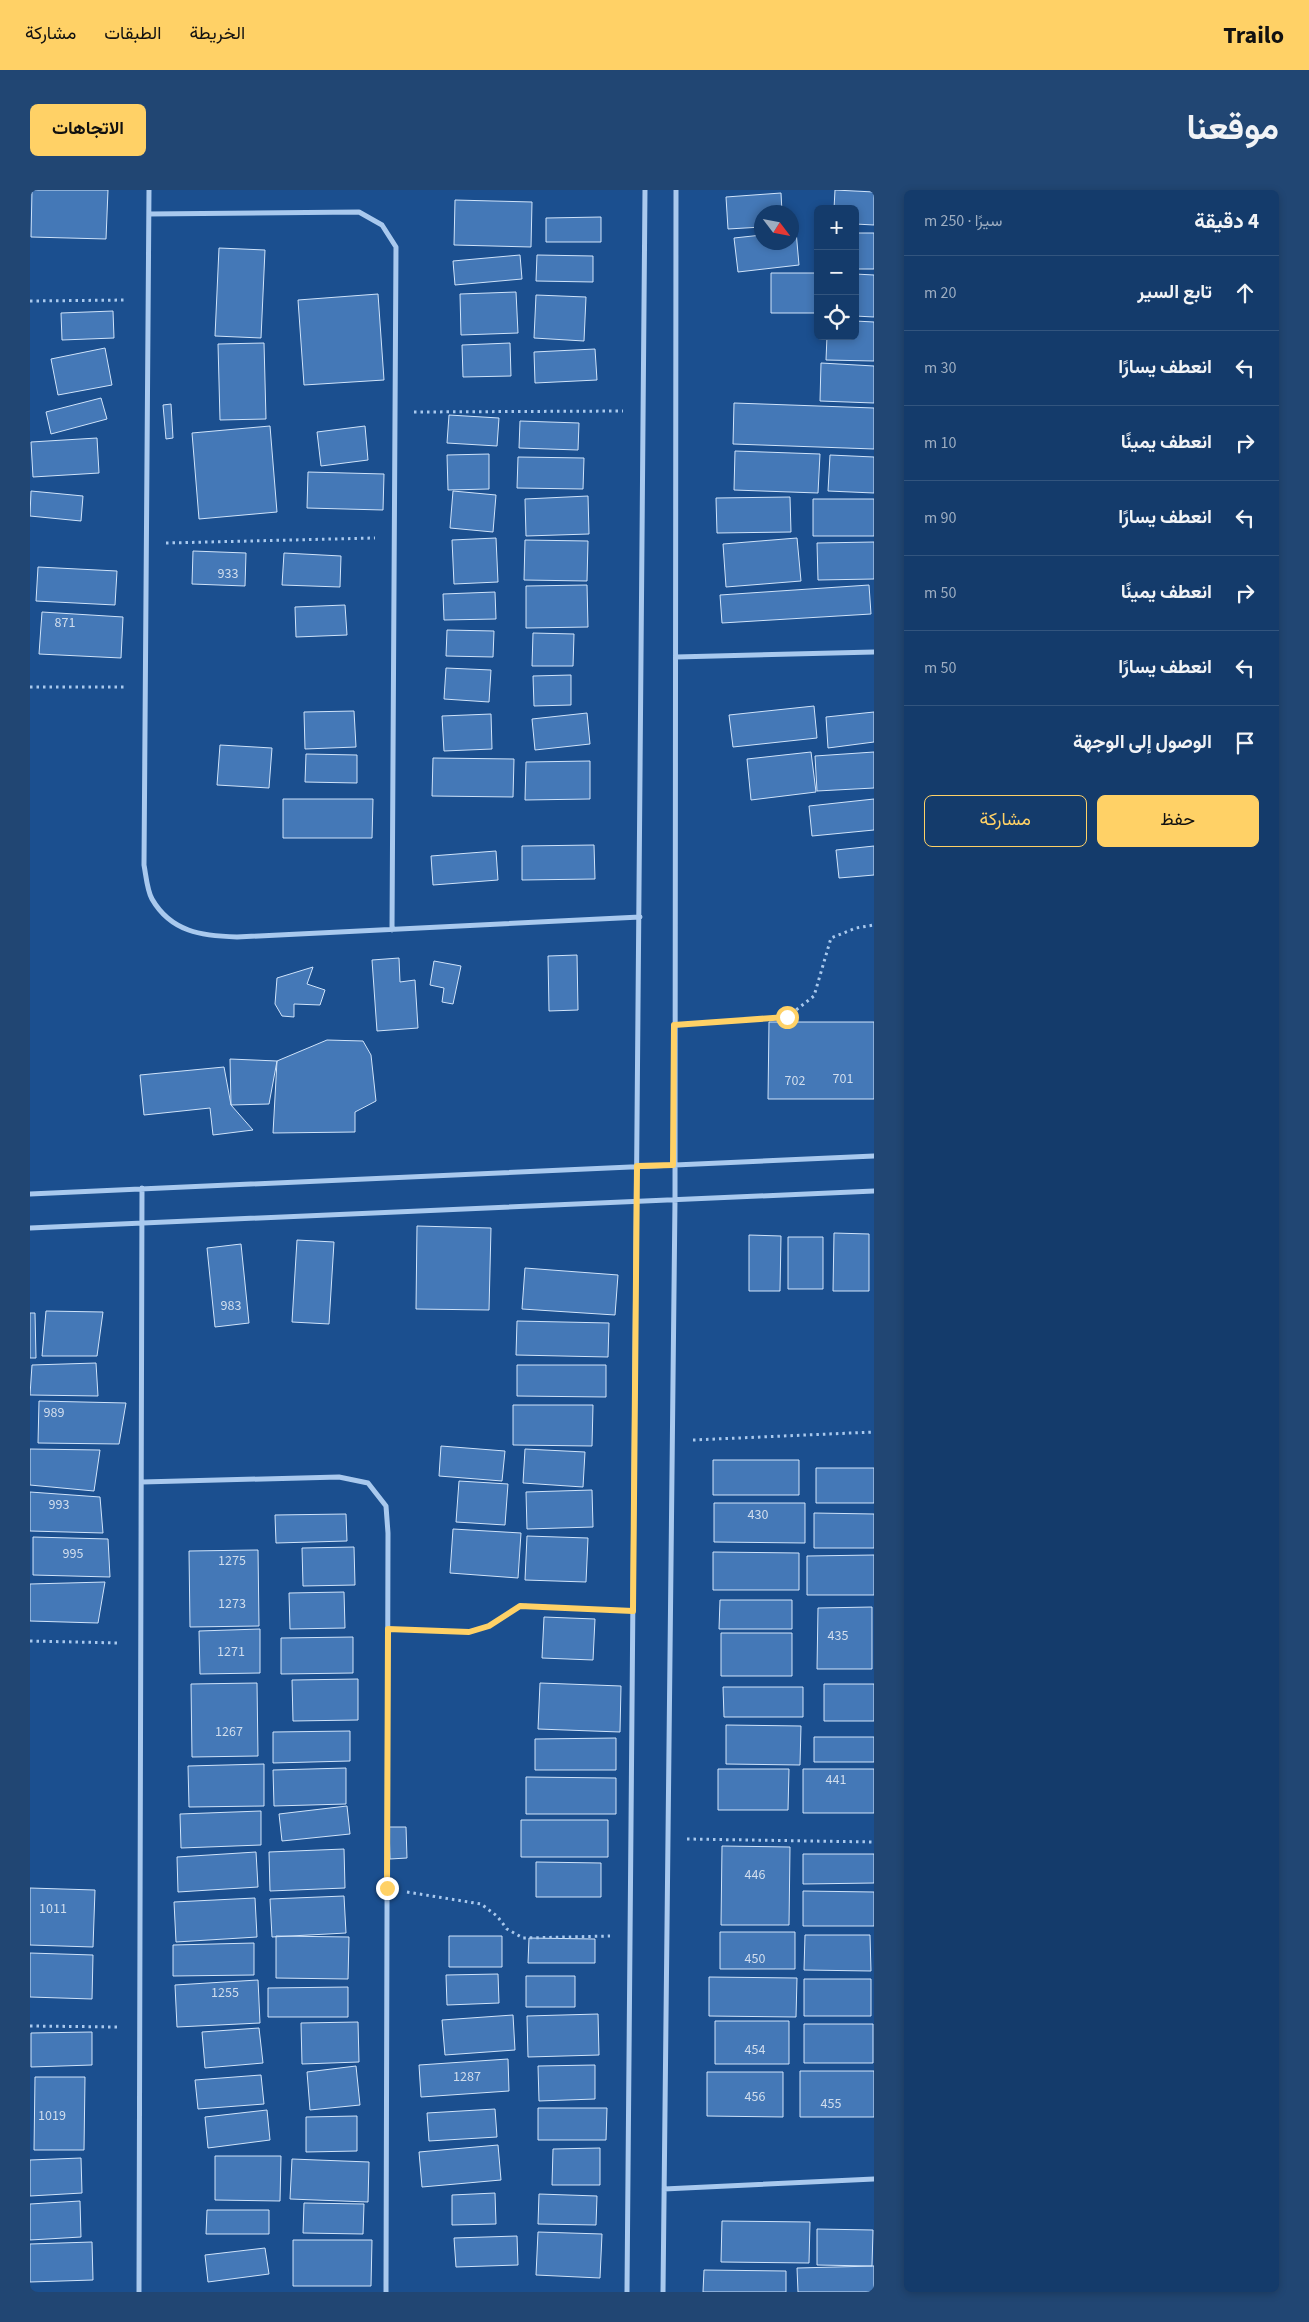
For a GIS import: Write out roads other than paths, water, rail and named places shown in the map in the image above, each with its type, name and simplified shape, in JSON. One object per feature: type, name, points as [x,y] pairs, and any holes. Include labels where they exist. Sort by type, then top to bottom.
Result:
[{"type":"street","points":[[149,190],[144,865],[152,898],[174,925],[206,936],[237,937],[640,917]]},
{"type":"street","points":[[627,2292],[645,190]]},
{"type":"street","points":[[663,2292],[675,1200],[673,1165],[676,190]]},
{"type":"street","points":[[149,214],[359,212],[382,225],[396,247],[392,930]]},
{"type":"street","points":[[676,657],[874,652]]},
{"type":"street","points":[[30,1194],[874,1156]]},
{"type":"street","points":[[139,2292],[142,1188]]},
{"type":"street","points":[[30,1228],[874,1191]]},
{"type":"street","points":[[142,1482],[339,1476],[368,1483],[386,1506],[388,1629],[386,2292]]},
{"type":"street","points":[[664,2189],[874,2179]]}]
